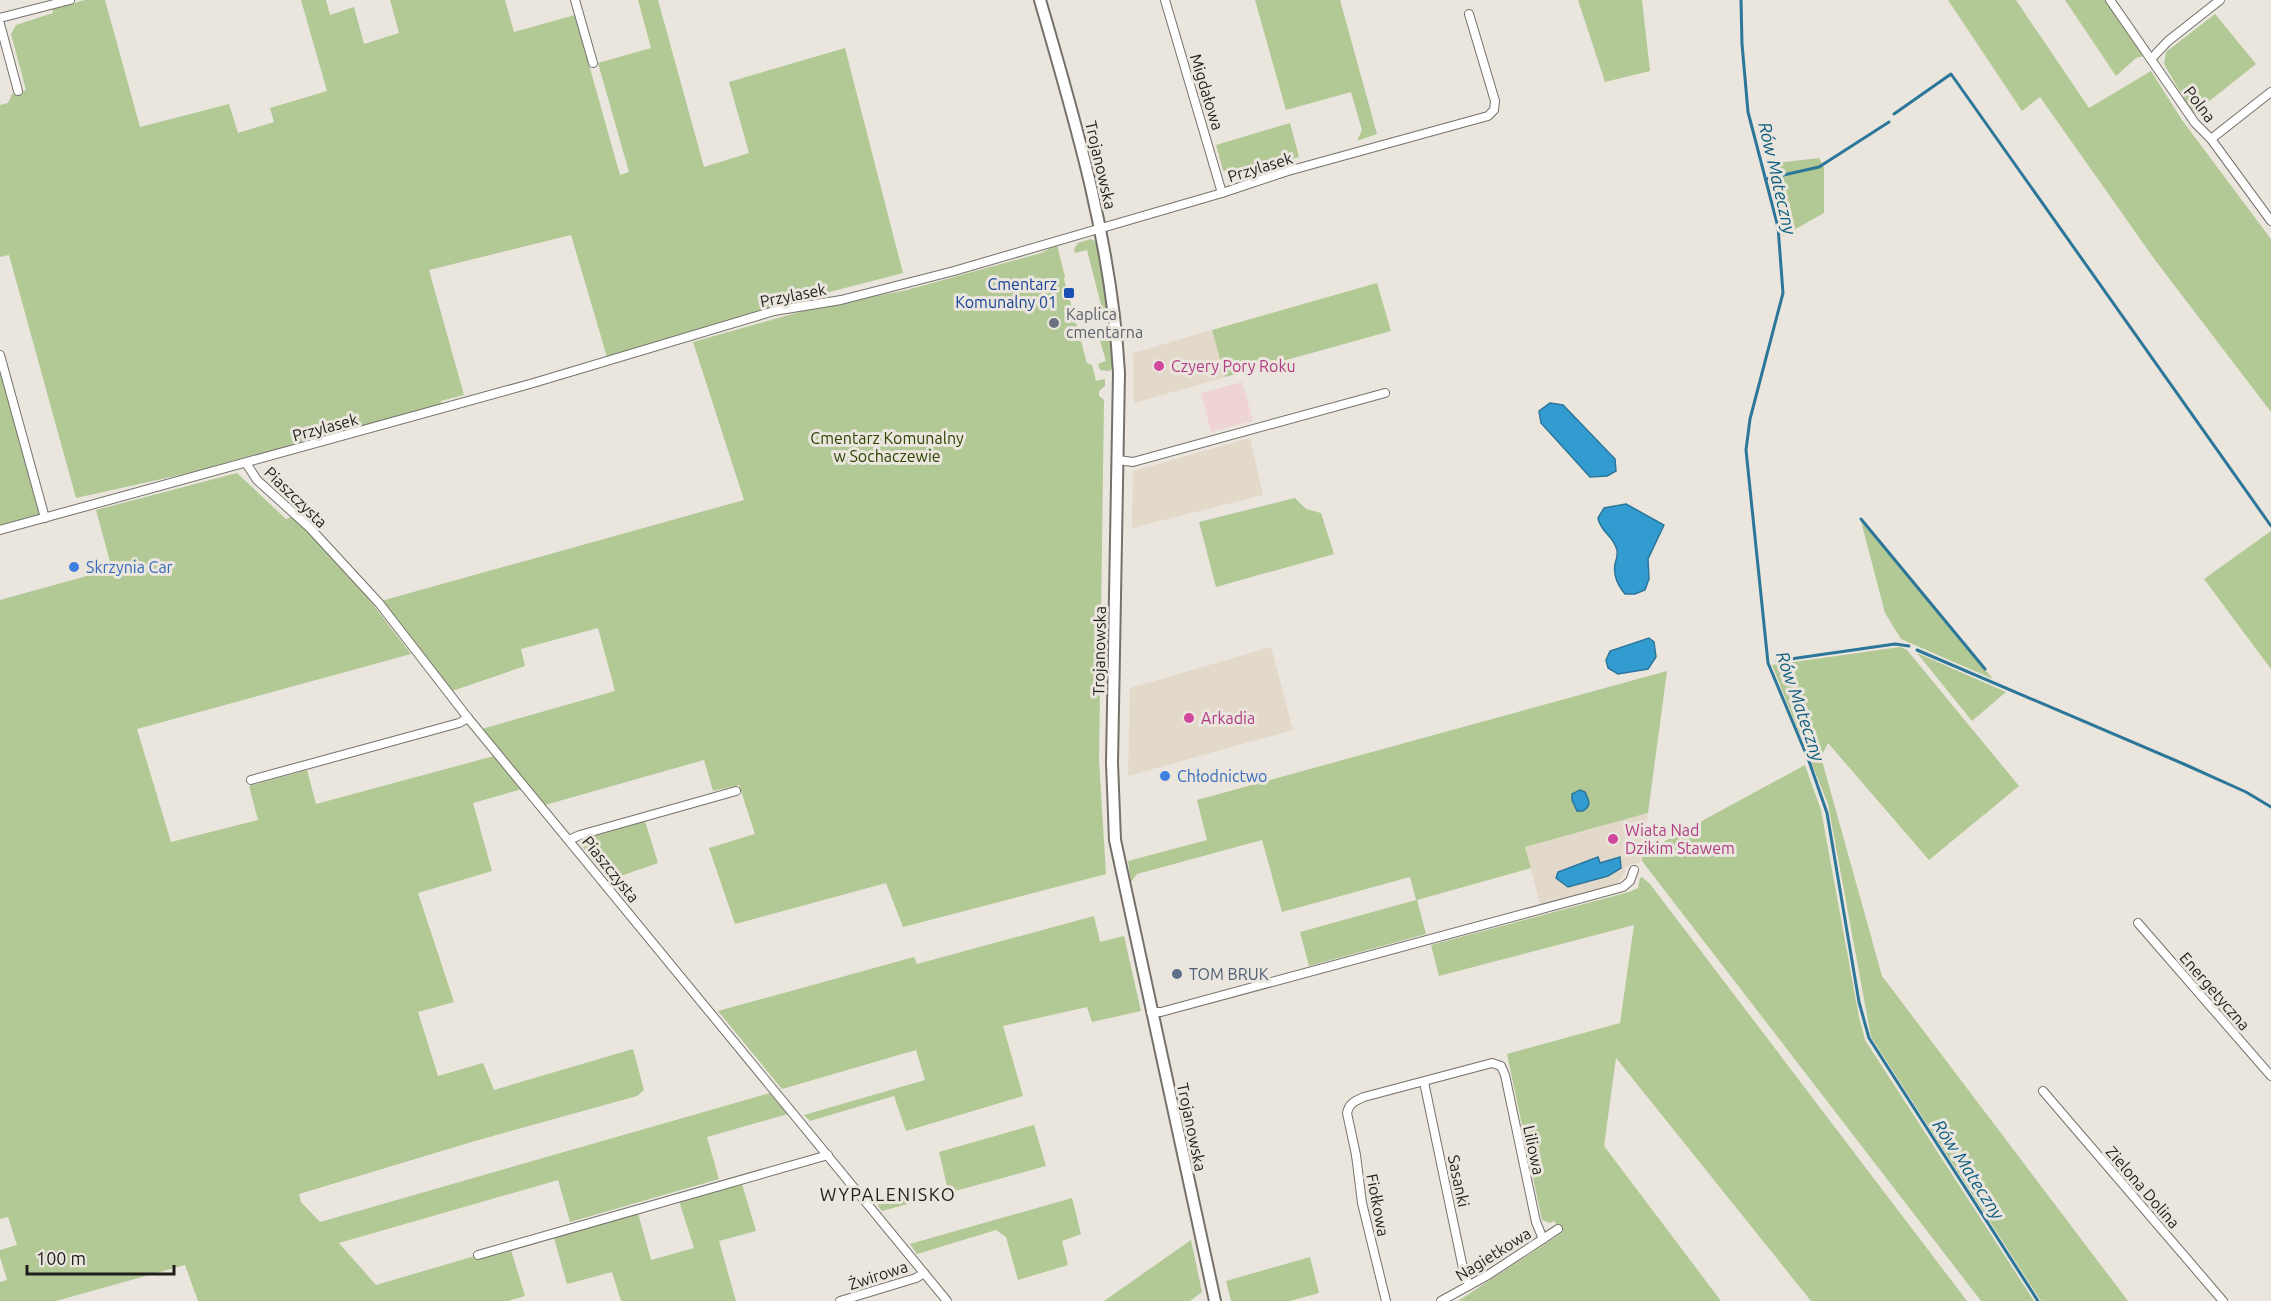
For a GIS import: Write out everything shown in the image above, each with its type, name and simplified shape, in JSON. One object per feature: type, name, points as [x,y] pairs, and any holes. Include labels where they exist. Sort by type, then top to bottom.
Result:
[{"type":"street","points":[[0,18],[70,0]]},
{"type":"street","points":[[575,0],[593,63]]},
{"type":"street","name":"Trojanowska","points":[[1040,0],[1081,139],[1101,228],[1116,320],[1119,373],[1113,801],[1115,840],[1215,1301]]},
{"type":"street","name":"Migdałowa","points":[[1165,0],[1222,193]]},
{"type":"street","name":"Polna","points":[[2110,0],[2195,123],[2211,140],[2271,221]]},
{"type":"street","points":[[2151,59],[2168,41],[2220,0]]},
{"type":"street","name":"Przylasek","points":[[0,530],[530,384],[774,311],[863,294],[954,271],[1222,193],[1288,171],[1488,116],[1494,110],[1495,101],[1469,15]]},
{"type":"street","points":[[0,24],[18,91]]},
{"type":"street","points":[[2211,140],[2271,92]]},
{"type":"street","points":[[0,355],[45,518]]},
{"type":"street","points":[[1118,460],[1133,462],[1385,393]]},
{"type":"street","name":"Piaszczysta","points":[[246,463],[257,480],[310,528],[379,603],[468,718],[947,1301]]},
{"type":"street","points":[[251,780],[459,723],[468,718]]},
{"type":"street","points":[[569,840],[736,791]]},
{"type":"street","points":[[1151,1012],[1172,1009],[1623,887],[1630,881],[1634,870]]},
{"type":"street","name":"Energetyczna","points":[[2138,923],[2271,1076]]},
{"type":"street","name":"Liliowa","points":[[1424,1082],[1492,1063],[1501,1066],[1505,1075],[1536,1222],[1543,1239]]},
{"type":"street","name":"Fiołkowa","points":[[1386,1301],[1362,1203],[1356,1155],[1347,1113],[1348,1107],[1364,1097],[1424,1082]]},
{"type":"street","name":"Sasanki","points":[[1424,1082],[1464,1272],[1469,1285]]},
{"type":"street","name":"Zielona Dolina","points":[[2043,1091],[2223,1301]]},
{"type":"street","points":[[478,1255],[828,1155]]},
{"type":"street","name":"Nagietkowa","points":[[1441,1301],[1488,1275],[1558,1229]]},
{"type":"street","name":"Żwirowa","points":[[840,1301],[916,1278],[924,1273]]},
{"type":"shaded area","points":[[1212,330],[1225,377],[1134,403],[1133,353]]},
{"type":"shaded area","points":[[1242,382],[1253,421],[1211,432],[1201,393]]},
{"type":"shaded area","points":[[1250,438],[1263,495],[1132,528],[1133,471]]},
{"type":"shaded area","points":[[1271,647],[1293,730],[1128,776],[1130,688]]},
{"type":"shaded area","points":[[1648,813],[1642,861],[1625,867],[1625,872],[1618,883],[1540,904],[1525,847]]},
{"type":"green space","points":[[85,0],[105,0],[140,127],[229,104],[238,133],[274,122],[270,108],[327,91],[301,0],[326,0],[330,15],[354,7],[364,44],[399,33],[390,0],[505,0],[514,32],[575,15],[620,175],[629,172],[598,63],[651,48],[638,0],[658,0],[704,167],[749,153],[729,82],[845,48],[903,273],[791,302],[607,357],[571,235],[429,270],[464,395],[441,401],[441,405],[189,473],[76,498],[9,255],[0,257],[0,105],[8,103],[12,94],[26,90],[11,34],[16,25],[53,13],[52,9]]},
{"type":"green space","points":[[1255,0],[1340,0],[1377,134],[1357,141],[1362,130],[1351,92],[1286,110]]},
{"type":"green space","points":[[1578,0],[1642,0],[1650,71],[1605,82]]},
{"type":"green space","points":[[1948,0],[2016,0],[2089,108],[2151,71],[2182,120],[2271,239],[2271,412],[2155,260],[2040,97],[2022,111]]},
{"type":"green space","points":[[2065,0],[2106,0],[2144,56],[2136,58],[2116,76]]},
{"type":"green space","points":[[2215,14],[2256,64],[2193,114],[2164,64],[2166,52]]},
{"type":"green space","points":[[1290,123],[1299,157],[1231,175],[1223,170],[1216,145]]},
{"type":"green space","points":[[1819,158],[1824,167],[1824,213],[1783,236],[1768,164]]},
{"type":"green space","points":[[1091,239],[1095,241],[1097,247],[1100,246],[1110,313],[1107,317],[1100,319],[1096,313],[1101,305],[1087,250],[1075,253],[1074,249],[1078,243]]},
{"type":"green space","name":"Cmentarz Komunalny w Sochaczewie","points":[[1057,245],[1087,363],[1092,365],[1096,381],[1105,379],[1105,386],[1099,391],[1099,396],[1104,400],[1099,760],[1106,874],[903,927],[886,883],[735,924],[709,848],[755,834],[739,785],[713,791],[704,760],[545,805],[482,729],[615,691],[598,628],[521,649],[525,666],[452,691],[381,601],[744,500],[693,342],[814,308],[907,290],[1041,253]]},
{"type":"green space","points":[[1377,283],[1391,331],[1225,377],[1212,330]]},
{"type":"green space","points":[[1099,328],[1110,332],[1113,337],[1114,367],[1109,371],[1100,370],[1098,364],[1106,361],[1098,334],[1091,335],[1093,330]]},
{"type":"green space","points":[[0,369],[40,516],[0,527]]},
{"type":"green space","points":[[237,473],[286,519],[294,516],[357,584],[411,654],[137,729],[171,842],[258,820],[249,786],[307,770],[316,804],[494,756],[522,789],[473,803],[492,871],[418,893],[454,1002],[418,1012],[438,1076],[483,1063],[494,1090],[633,1049],[644,1090],[637,1096],[475,1141],[299,1194],[301,1202],[320,1222],[770,1093],[788,1114],[707,1137],[719,1179],[570,1222],[558,1180],[339,1243],[376,1285],[475,1256],[476,1260],[511,1250],[525,1296],[508,1301],[198,1301],[185,1265],[56,1301],[0,1301],[0,1282],[7,1280],[0,1250],[17,1245],[8,1217],[0,1219],[0,600],[112,569],[96,510]]},
{"type":"green space","points":[[1295,498],[1306,509],[1321,513],[1334,554],[1216,587],[1199,522]]},
{"type":"green space","points":[[1861,521],[1993,679],[1901,639],[1885,613]]},
{"type":"green space","points":[[2271,531],[2271,669],[2204,579]]},
{"type":"green space","points":[[1900,647],[1907,650],[2019,786],[1929,860],[1828,743],[1821,757],[1882,976],[2128,1301],[2041,1301],[1871,1037],[1828,804],[1772,665]]},
{"type":"green space","points":[[1917,653],[2006,692],[1972,721]]},
{"type":"green space","points":[[1667,671],[1648,813],[1525,847],[1531,868],[1417,900],[1426,934],[1309,966],[1300,932],[1416,900],[1410,877],[1282,912],[1262,840],[1137,874],[1131,882],[1128,861],[1207,840],[1197,800]]},
{"type":"green space","points":[[1805,765],[1821,810],[1865,1040],[2034,1301],[1981,1301],[1642,861],[1643,853]]},
{"type":"green space","points":[[645,821],[658,863],[609,880],[581,845],[585,839]]},
{"type":"green space","points":[[1642,877],[1650,884],[1967,1301],[1811,1301],[1616,1058],[1604,1146],[1721,1301],[1458,1301],[1562,1233],[1554,1221],[1550,1223],[1542,1220],[1507,1054],[1620,1023],[1634,925],[1439,976],[1431,945],[1629,892],[1638,888]]},
{"type":"green space","points":[[1094,916],[1100,942],[1124,936],[1141,1011],[1092,1022],[1087,1007],[1003,1026],[1023,1096],[906,1131],[894,1096],[810,1121],[804,1115],[925,1080],[916,1050],[782,1089],[718,1011],[914,957],[917,964]]},
{"type":"green space","points":[[1034,1125],[1046,1166],[882,1211],[877,1205],[947,1186],[939,1152]]},
{"type":"green space","points":[[742,1184],[756,1231],[719,1241],[736,1301],[621,1301],[612,1272],[567,1284],[554,1238],[638,1213],[651,1260],[694,1248],[679,1201]]},
{"type":"green space","points":[[1072,1198],[1081,1234],[1062,1241],[1068,1265],[1018,1280],[1006,1237],[996,1230],[917,1254],[910,1244]]},
{"type":"green space","points":[[1191,1240],[1202,1292],[1190,1301],[1104,1301]]},
{"type":"green space","points":[[1310,1257],[1319,1293],[1290,1301],[1231,1301],[1226,1281]]},
{"type":"water","points":[[1550,403],[1563,405],[1615,459],[1616,471],[1607,476],[1590,477],[1541,423],[1539,411]]},
{"type":"water","points":[[1626,504],[1664,525],[1648,559],[1649,579],[1645,590],[1635,594],[1625,594],[1618,584],[1615,576],[1617,550],[1598,518],[1604,508]]},
{"type":"water","points":[[1649,638],[1654,642],[1656,657],[1648,669],[1618,674],[1608,668],[1606,660],[1610,651]]},
{"type":"water","points":[[1580,790],[1585,792],[1589,805],[1583,811],[1577,811],[1572,794]]},
{"type":"water","points":[[1598,857],[1600,863],[1620,857],[1621,868],[1608,876],[1568,887],[1556,878],[1558,872]]},
{"type":"waterway","name":"Rów Mateczny","points":[[1741,0],[1748,112],[1778,227],[1783,293],[1750,419],[1746,450],[1768,663],[1809,761],[1827,813],[1859,1002],[1869,1038],[2038,1301]]},
{"type":"waterway","points":[[1894,114],[1951,74],[2271,526]]},
{"type":"waterway","points":[[1766,179],[1819,167],[1889,122]]},
{"type":"waterway","points":[[1861,519],[1985,669]]},
{"type":"waterway","points":[[1777,661],[1895,644],[1909,646]]},
{"type":"waterway","points":[[1917,650],[2186,765],[2246,792],[2271,807]]},
{"type":"place","name":"Cmentarz Komunalny 01","points":[[1069,293]]},
{"type":"place","name":"Kaplica cmentarna","points":[[1054,323]]},
{"type":"place","name":"Czyery Pory Roku","points":[[1159,366]]},
{"type":"place","name":"Skrzynia Car","points":[[74,567]]},
{"type":"place","name":"Arkadia","points":[[1189,718]]},
{"type":"place","name":"Chłodnictwo","points":[[1165,776]]},
{"type":"place","name":"Wiata Nad Dzikim Stawem","points":[[1613,839]]},
{"type":"place","name":"TOM BRUK","points":[[1177,974]]},
{"type":"district","name":"WYPALENISKO","points":[[888,1194]]}]
